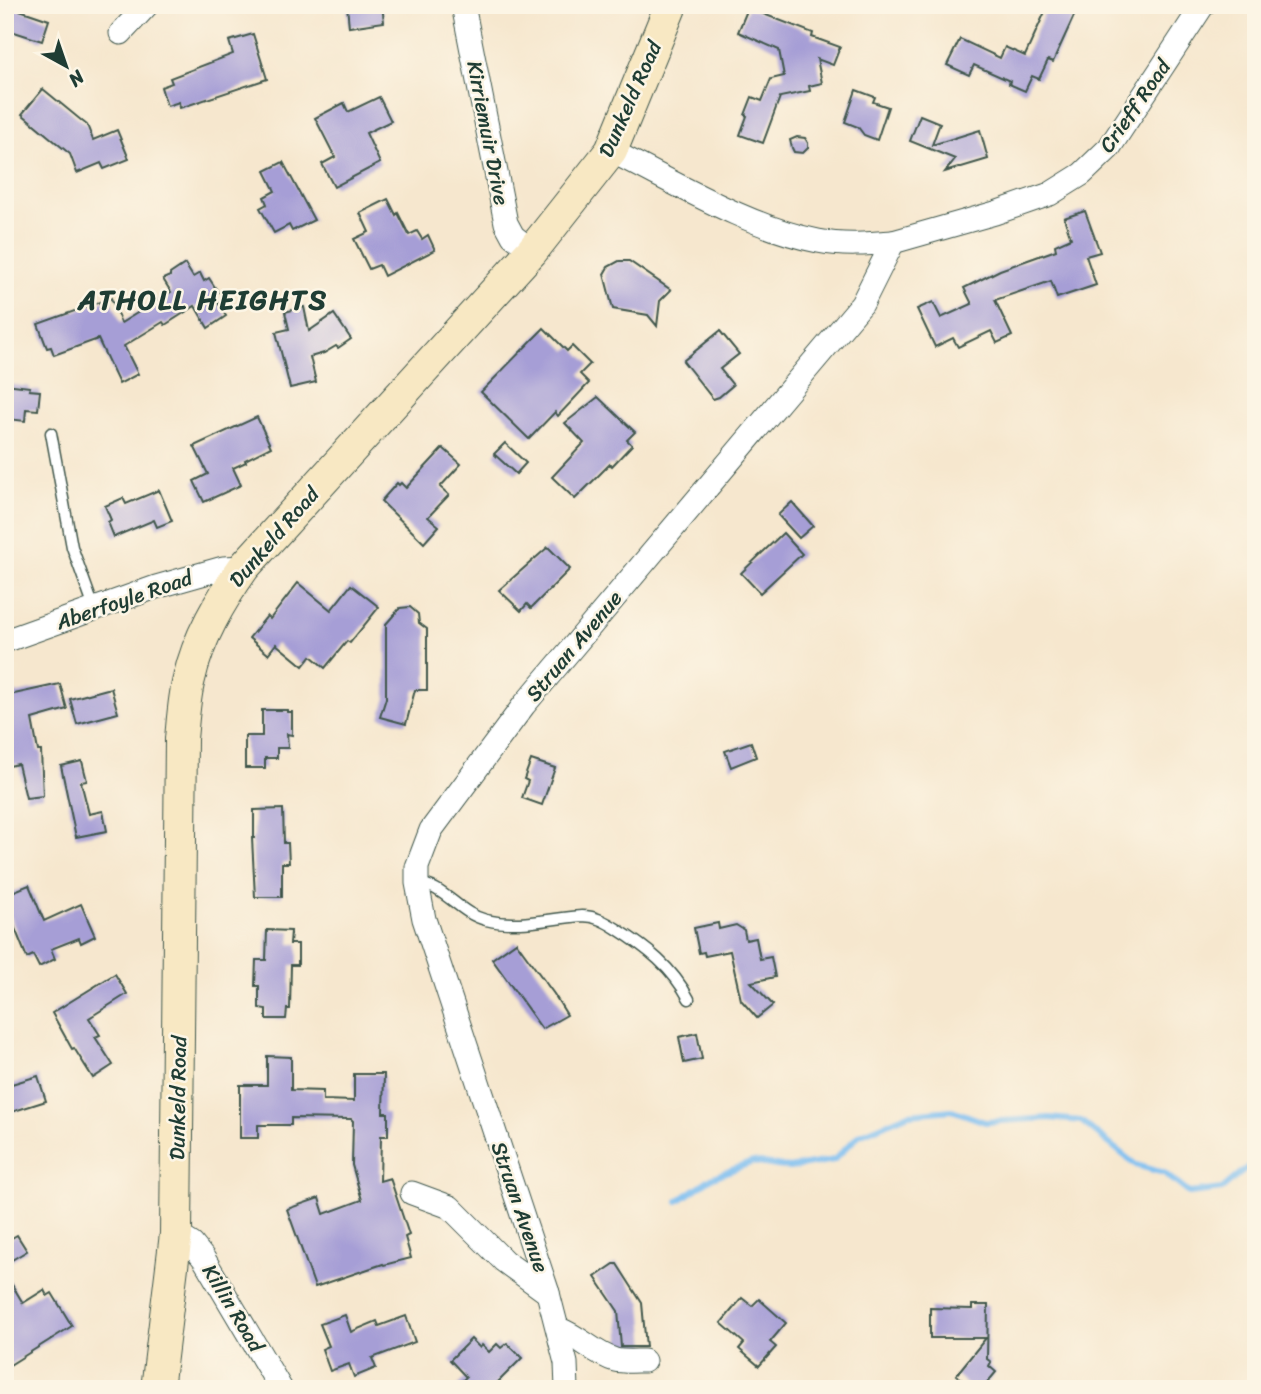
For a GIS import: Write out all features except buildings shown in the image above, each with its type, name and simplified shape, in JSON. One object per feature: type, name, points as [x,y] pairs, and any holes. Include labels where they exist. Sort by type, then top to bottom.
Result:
[{"type":"main road","name":"Dunkeld Road","points":[[157,1389],[176,1234],[181,738],[193,662],[216,610],[244,567],[532,251],[611,151],[671,5]]},
{"type":"street","points":[[121,33],[147,5]]},
{"type":"street","name":"Kirriemuir Drive","points":[[463,5],[506,223],[513,236],[532,251]]},
{"type":"street","name":"Crieff Road","points":[[893,242],[1050,194],[1082,174],[1109,148],[1203,5]]},
{"type":"street","points":[[611,151],[746,217],[797,237],[838,244],[893,242]]},
{"type":"street","name":"Struan Avenue","points":[[567,1389],[566,1363],[559,1329],[424,919],[417,883],[417,867],[431,830],[524,705],[862,304],[893,242]]},
{"type":"street","name":"Aberfoyle Road","points":[[5,642],[94,608],[189,577],[223,568],[244,567]]},
{"type":"street","points":[[412,1193],[450,1207],[504,1261],[548,1293]]},
{"type":"street","name":"Killin Road","points":[[176,1234],[192,1244],[204,1259],[281,1389]]},
{"type":"street","points":[[559,1329],[617,1361],[644,1361]]},
{"type":"lane","points":[[51,433],[72,547],[94,608]]},
{"type":"lane","points":[[417,883],[436,887],[469,914],[486,920],[517,924],[584,916],[605,921],[656,956],[671,972],[689,999]]},
{"type":"waterway","points":[[678,1201],[713,1177],[753,1162],[789,1168],[834,1160],[859,1135],[909,1114],[952,1110],[985,1122],[1049,1118],[1081,1121],[1136,1165],[1164,1173],[1189,1193],[1222,1189],[1248,1167],[1256,1164]]},
{"type":"district","name":"ATHOLL HEIGHTS","points":[[203,299]]}]
